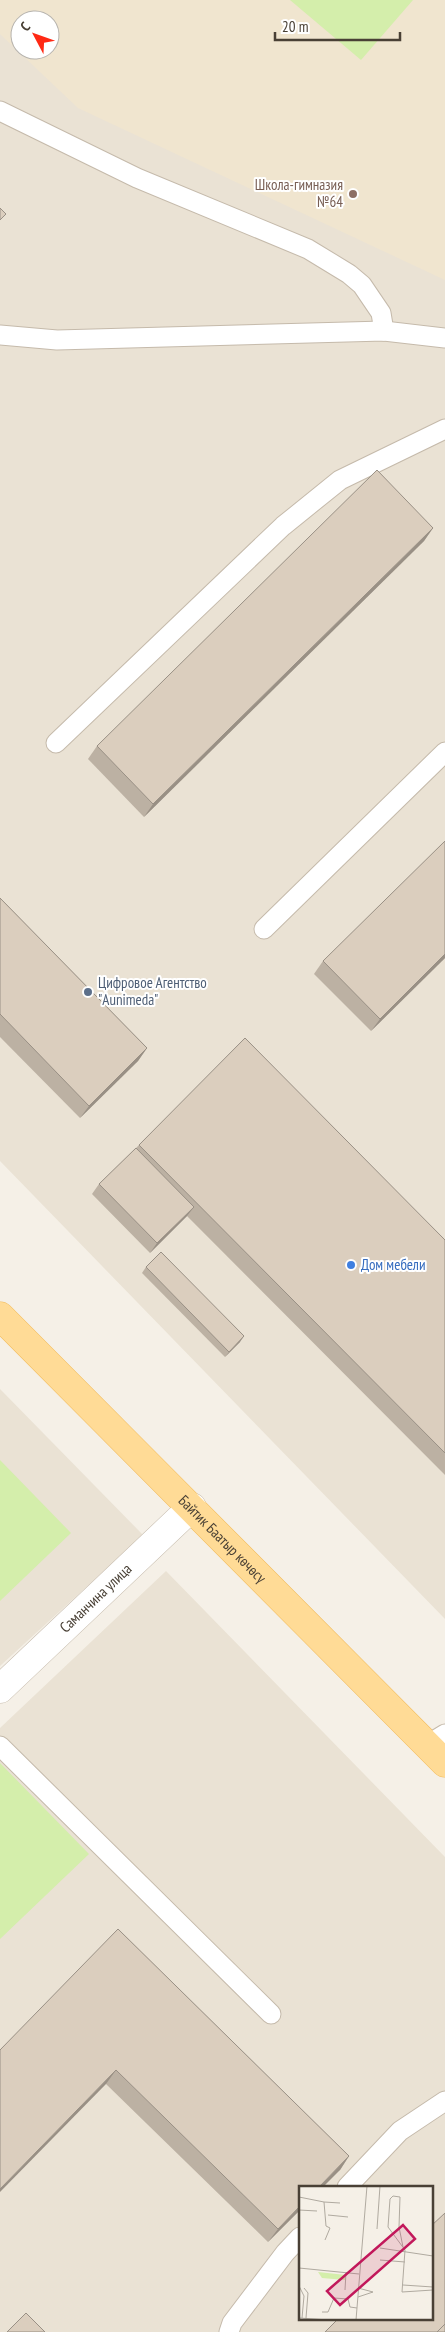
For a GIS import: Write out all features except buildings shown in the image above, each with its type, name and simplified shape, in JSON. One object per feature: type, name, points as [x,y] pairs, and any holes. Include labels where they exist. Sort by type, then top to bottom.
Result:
[{"type":"main road","name":"Байтик Баатыр көчөсү","points":[[0,1316],[192,1507],[439,1747]]},
{"type":"street","name":"Саманчина улица","points":[[0,1689],[192,1507]]},
{"type":"lane","points":[[0,111],[137,178],[308,249],[349,274],[362,285],[381,314],[384,331]]},
{"type":"lane","points":[[0,335],[57,340],[384,331],[445,338]]},
{"type":"lane","points":[[56,743],[283,526],[340,480],[445,429]]},
{"type":"lane","points":[[264,929],[445,752]]},
{"type":"lane","points":[[0,1746],[271,2014]]},
{"type":"lane","points":[[348,2186],[400,2131],[445,2101]]},
{"type":"lane","points":[[229,2332],[232,2323],[285,2253],[299,2238]]},
{"type":"shaded area","points":[[0,0],[445,0],[445,1619],[0,1161]]},
{"type":"shaded area","name":"Школа-гимназия №64","points":[[0,0],[445,0],[445,280],[78,108],[27,60],[60,60],[60,10],[10,10],[10,43],[0,34]]},
{"type":"shaded area","points":[[0,1389],[143,1535],[0,1666]]},
{"type":"shaded area","points":[[166,1571],[445,1857],[445,2332],[0,2332],[0,1728]]},
{"type":"green space","points":[[290,0],[413,0],[361,60]]},
{"type":"green space","points":[[0,1460],[71,1533],[0,1601]]},
{"type":"green space","points":[[0,1763],[89,1854],[0,1939]]},
{"type":"place","name":"Школа-гимназия №64","points":[[353,194]]},
{"type":"place","name":"Цифровое Агентство \"Aunimeda\"","points":[[88,992]]},
{"type":"place","name":"Дом мебели","points":[[351,1265]]}]
